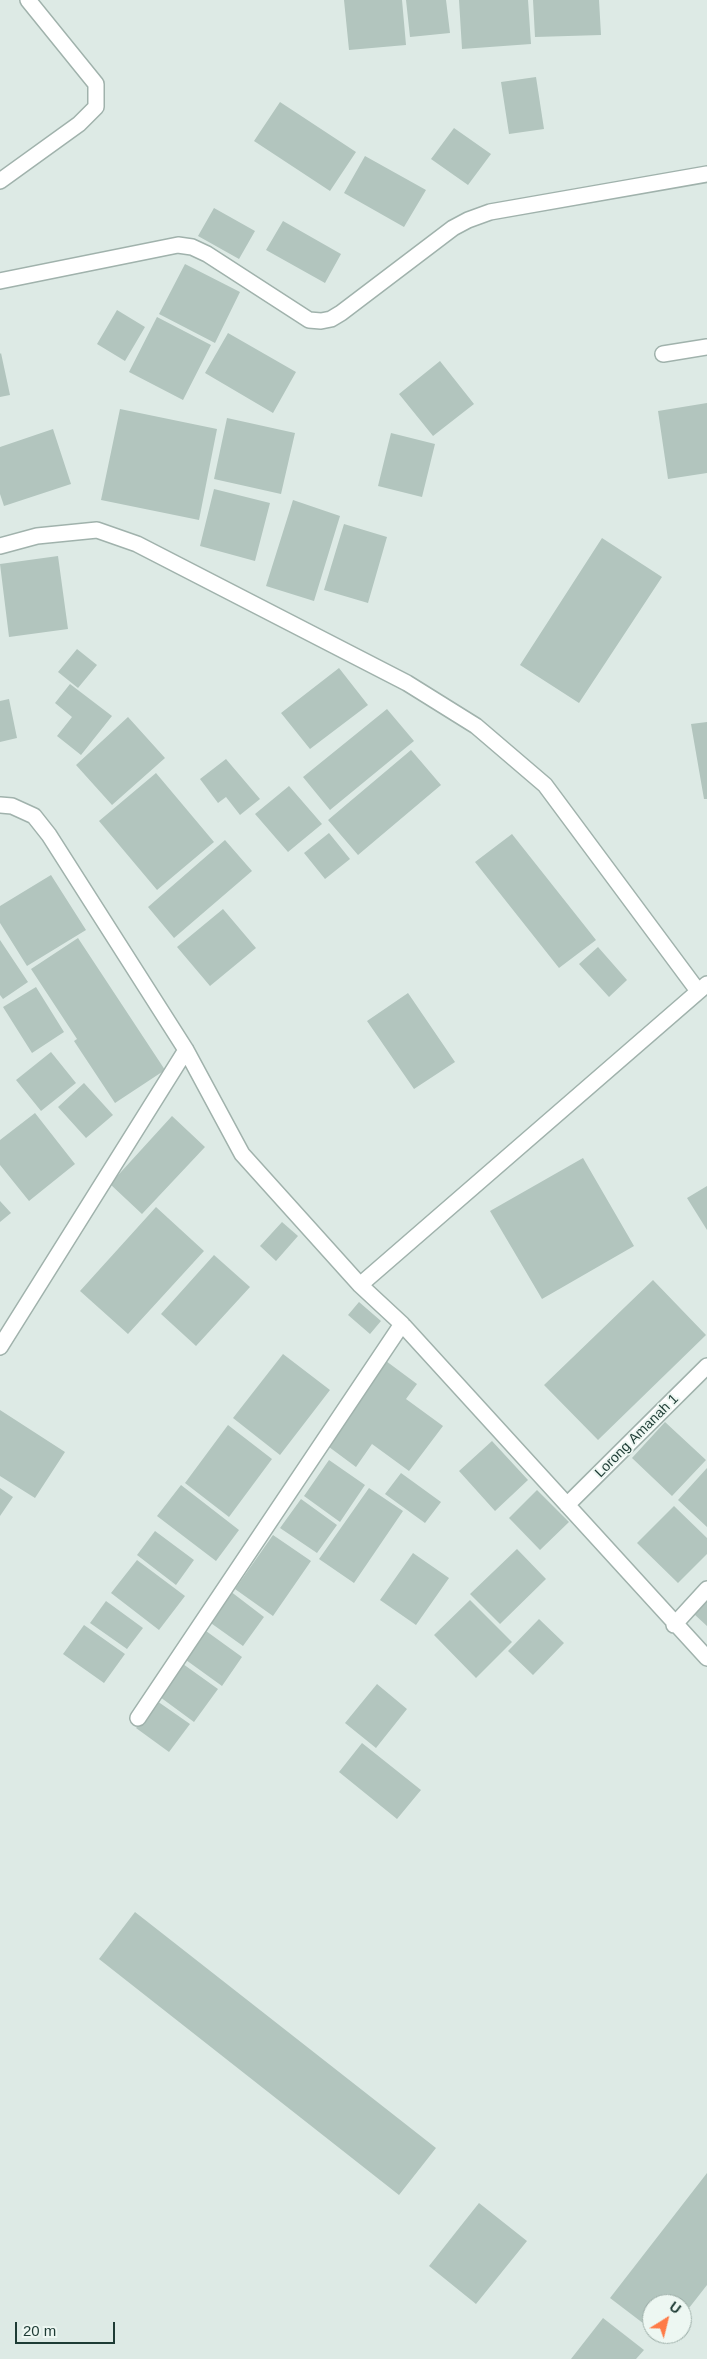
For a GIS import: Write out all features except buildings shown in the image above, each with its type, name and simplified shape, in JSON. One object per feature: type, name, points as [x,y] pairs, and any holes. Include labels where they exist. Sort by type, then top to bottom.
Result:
[{"type":"street","points":[[0,181],[79,124],[96,107],[96,84],[28,0]]},
{"type":"street","points":[[0,281],[178,245],[192,247],[309,320],[321,321],[331,319],[341,313],[452,228],[468,220],[490,212],[707,174]]},
{"type":"street","points":[[663,354],[707,348]]},
{"type":"street","points":[[0,546],[38,536],[98,530],[137,544],[407,683],[476,726],[545,784],[702,988],[360,1285]]},
{"type":"street","points":[[0,806],[12,806],[34,816],[49,835],[186,1050],[242,1154],[360,1285],[402,1324],[707,1658]]},
{"type":"street","points":[[0,1347],[186,1050]]},
{"type":"street","points":[[138,1718],[402,1324]]},
{"type":"street","name":"Lorong Amanah 1","points":[[567,1505],[707,1366]]},
{"type":"street","points":[[674,1624],[707,1589]]}]
